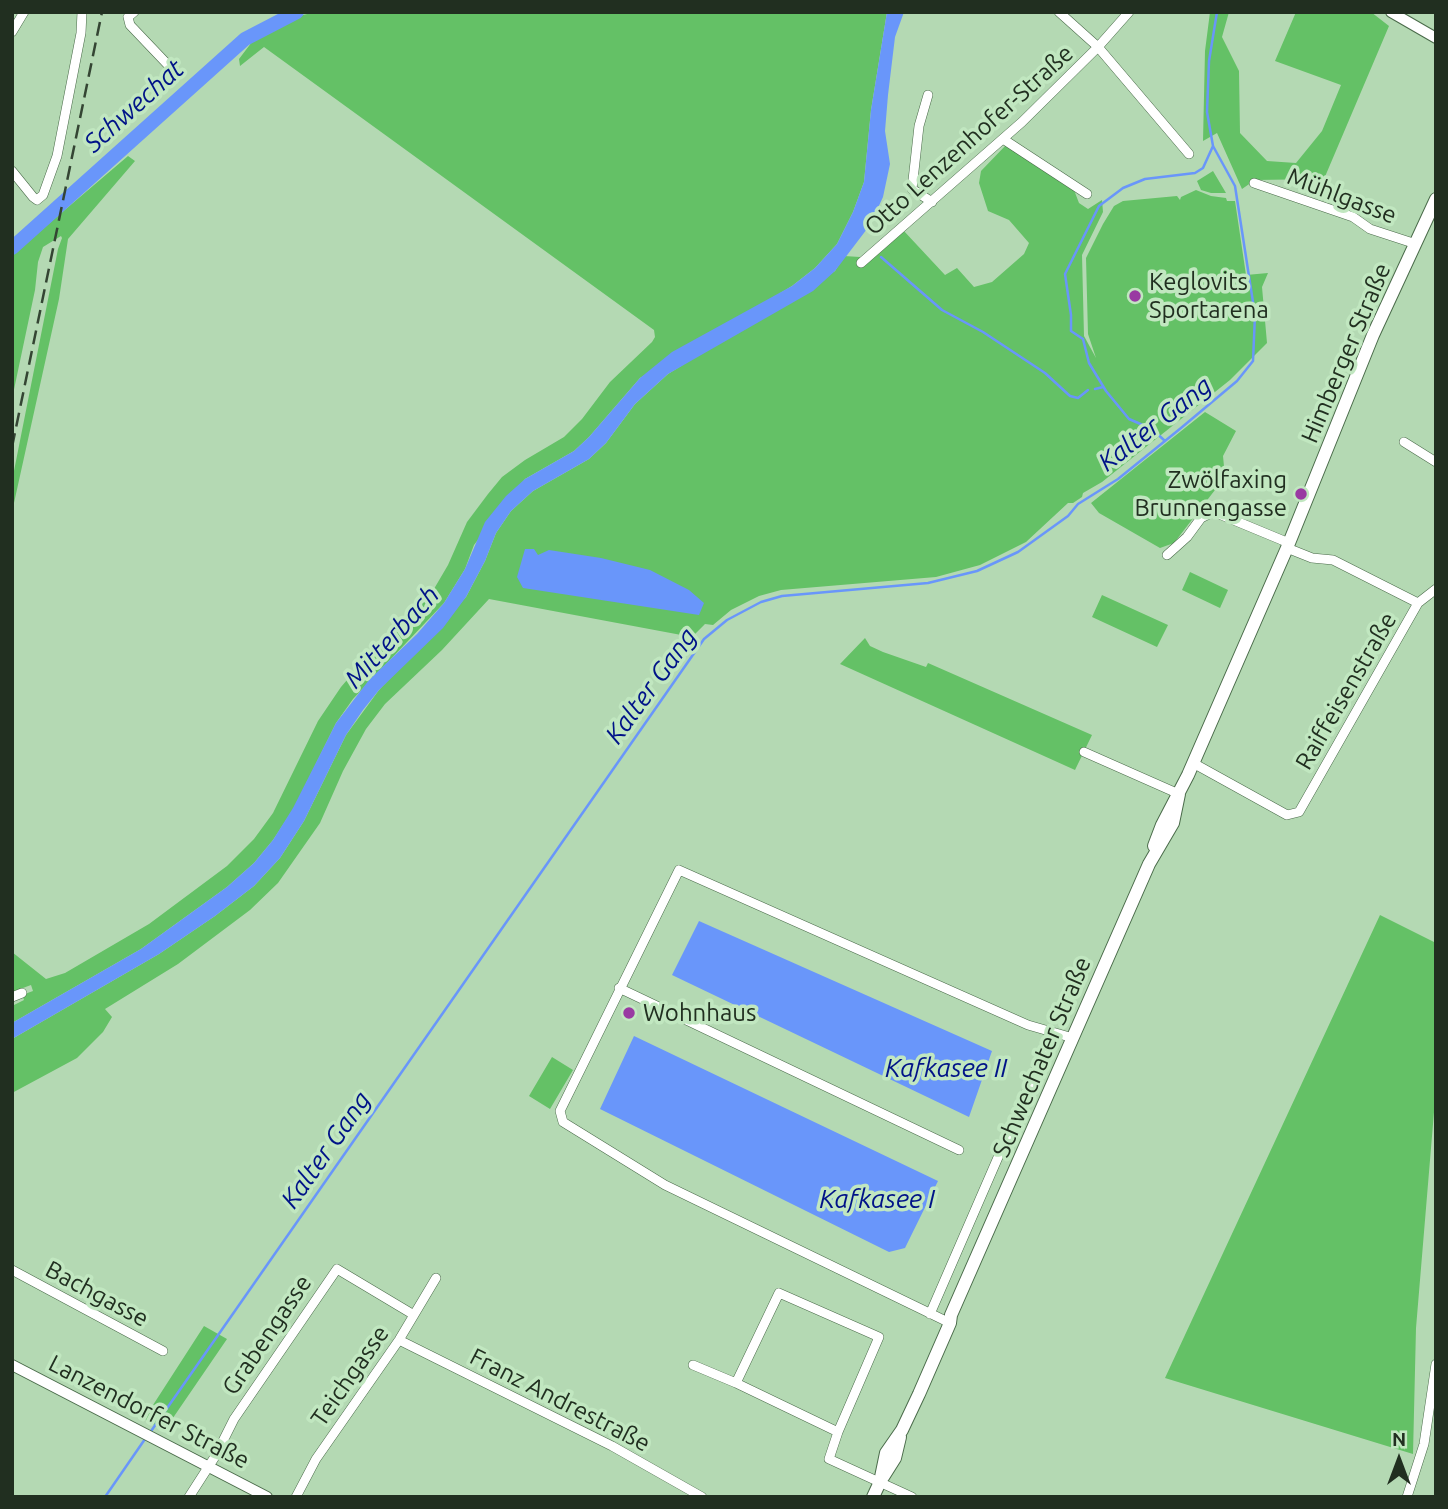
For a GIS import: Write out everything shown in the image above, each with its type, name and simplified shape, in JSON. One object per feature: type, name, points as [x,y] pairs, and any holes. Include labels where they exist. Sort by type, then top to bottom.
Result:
[{"type":"main road","name":"Himberger Straße","points":[[1179,794],[1288,545],[1373,335],[1436,199]]},
{"type":"main road","name":"Schwechater Straße","points":[[873,1497],[880,1482],[886,1453],[902,1430],[1149,864],[1173,823],[1179,794]]},
{"type":"street","points":[[12,32],[24,12]]},
{"type":"street","points":[[134,12],[128,17],[130,25],[170,67]]},
{"type":"street","points":[[1059,12],[1098,47],[1189,154]]},
{"type":"street","name":"Otto Lenzenhofer-Straße","points":[[861,263],[1003,139],[1098,47],[1129,12]]},
{"type":"street","points":[[1391,12],[1436,38]]},
{"type":"street","points":[[12,171],[33,197],[37,200],[43,195],[57,156],[81,33],[78,14]]},
{"type":"street","points":[[928,95],[919,126],[912,189],[932,202]]},
{"type":"street","points":[[1003,139],[1087,194]]},
{"type":"street","name":"Mühlgasse","points":[[1254,183],[1353,217],[1370,229],[1416,244]]},
{"type":"street","points":[[1404,442],[1436,462]]},
{"type":"street","points":[[1167,555],[1201,518],[1219,513],[1312,558],[1333,560],[1418,603]]},
{"type":"street","name":"Raiffeisenstraße","points":[[1193,763],[1287,815],[1293,816],[1299,812],[1418,603],[1436,589]]},
{"type":"street","points":[[1084,752],[1179,794]]},
{"type":"street","points":[[950,1323],[666,1185],[563,1122],[560,1111],[679,870],[1028,1025],[1073,1038]]},
{"type":"street","points":[[619,988],[959,1150]]},
{"type":"street","points":[[930,1314],[1052,1033]]},
{"type":"street","name":"Grabengasse","points":[[207,1466],[216,1455],[234,1419],[337,1269],[414,1315]]},
{"type":"street","name":"Bachgasse","points":[[12,1270],[163,1351]]},
{"type":"street","name":"Teichgasse","points":[[296,1497],[316,1459],[399,1340],[436,1278]]},
{"type":"street","points":[[736,1383],[779,1293],[879,1338],[829,1459],[912,1497]]},
{"type":"street","name":"Franz Andrestraße","points":[[399,1340],[612,1446],[702,1497]]},
{"type":"street","points":[[1407,1497],[1424,1444],[1436,1364]]},
{"type":"street","name":"Lanzendorfer Straße","points":[[12,1365],[267,1497]]},
{"type":"street","points":[[693,1365],[838,1432]]},
{"type":"street","points":[[189,1497],[207,1466]]},
{"type":"green space","points":[[316,12],[887,12],[871,110],[864,182],[837,244],[815,268],[792,286],[640,378],[574,451],[525,479],[474,545],[465,569],[444,603],[353,699],[336,723],[294,808],[254,863],[227,887],[141,949],[12,1023],[12,1006],[24,1000],[22,995],[33,991],[31,985],[12,992],[12,952],[46,979],[65,973],[149,924],[227,866],[254,839],[273,813],[318,721],[341,687],[371,652],[431,594],[448,565],[467,522],[488,494],[502,477],[564,437],[582,419],[610,382],[655,337],[654,330],[264,47],[240,66],[239,59],[258,34],[294,17]]},
{"type":"green space","points":[[1210,12],[1229,12],[1222,37],[1239,71],[1240,133],[1267,161],[1296,163],[1322,131],[1341,85],[1275,61],[1296,12],[1371,12],[1389,26],[1324,179],[1255,180],[1242,189],[1217,133],[1203,141],[1205,51]]},
{"type":"green space","points":[[1007,144],[1074,190],[1079,203],[1088,209],[1102,200],[1103,212],[1082,255],[1084,336],[1096,358],[1088,334],[1086,258],[1103,224],[1114,206],[1123,201],[1177,196],[1180,200],[1196,190],[1226,198],[1227,201],[1235,201],[1246,275],[1268,273],[1262,287],[1267,343],[1230,380],[1102,482],[1083,493],[1082,497],[1073,503],[1068,503],[1026,542],[980,565],[936,577],[781,590],[759,596],[731,610],[713,625],[705,624],[692,637],[489,599],[442,650],[385,704],[366,729],[343,771],[320,823],[278,883],[250,910],[178,964],[105,1009],[112,1017],[103,1032],[77,1058],[12,1093],[12,1039],[159,954],[254,886],[280,858],[304,821],[346,735],[379,690],[466,597],[496,533],[511,511],[533,491],[589,459],[606,443],[635,404],[668,374],[835,271],[844,256],[860,257],[868,261],[903,230],[945,275],[957,268],[974,287],[992,282],[1024,254],[1029,243],[1009,220],[988,211],[979,183],[981,171]]},
{"type":"green space","points":[[128,156],[135,161],[68,239],[59,299],[12,512],[12,481],[62,238],[61,236],[43,247],[38,262],[35,290],[12,399],[12,255]]},
{"type":"green space","points":[[1213,171],[1226,193],[1201,190],[1197,181]]},
{"type":"green space","points":[[1205,412],[1236,431],[1223,456],[1225,477],[1174,543],[1160,548],[1099,513],[1091,503]]},
{"type":"green space","points":[[1190,572],[1228,590],[1220,608],[1182,590]]},
{"type":"green space","points":[[1102,595],[1168,625],[1157,647],[1092,617]]},
{"type":"green space","points":[[865,638],[870,646],[883,652],[926,667],[928,663],[1092,735],[1075,770],[840,664]]},
{"type":"green space","points":[[1380,915],[1436,943],[1436,1088],[1416,1328],[1413,1454],[1165,1378]]},
{"type":"green space","points":[[552,1057],[573,1070],[550,1109],[529,1096]]},
{"type":"green space","points":[[204,1326],[227,1339],[164,1431],[144,1419]]},
{"type":"water","points":[[887,12],[904,12],[895,37],[888,95],[885,131],[890,164],[883,197],[870,225],[835,271],[813,291],[668,374],[635,404],[606,443],[589,459],[533,491],[511,511],[496,533],[466,597],[443,628],[379,690],[363,710],[346,735],[304,821],[280,858],[254,886],[159,954],[12,1039],[12,1023],[141,949],[227,887],[254,863],[273,840],[293,808],[336,723],[369,680],[417,634],[444,603],[465,569],[485,522],[506,496],[525,479],[574,451],[640,378],[672,352],[792,286],[815,268],[837,244],[864,182],[871,110]]},
{"type":"water","points":[[525,549],[534,549],[538,555],[549,550],[601,558],[650,570],[689,590],[704,603],[699,615],[523,588],[517,577]]},
{"type":"water","name":"Kafkasee II","points":[[699,921],[992,1051],[969,1117],[672,975]]},
{"type":"water","name":"Kafkasee I","points":[[634,1036],[938,1181],[905,1248],[889,1252],[600,1109]]},
{"type":"waterway","name":"Schwechat","points":[[12,248],[245,39],[297,12]]},
{"type":"waterway","name":"Kalter Gang","points":[[149,1434],[704,639],[727,620],[761,602],[782,596],[928,583],[977,571],[1018,552],[1068,516],[1078,504],[1118,479],[1181,428],[1237,381],[1253,361],[1255,315],[1235,186],[1213,146],[1207,112],[1209,61],[1217,12]]},
{"type":"waterway","points":[[1165,441],[1152,429],[1129,419],[1106,391],[1089,363],[1083,339],[1071,331],[1065,274],[1099,206],[1123,188],[1145,179],[1195,173],[1203,168],[1213,146]]},
{"type":"waterway","points":[[881,257],[942,310],[983,332],[1045,373],[1070,396],[1078,398],[1088,390]]},
{"type":"waterway","points":[[1095,389],[1103,387]]},
{"type":"waterway","name":"Kalter Gang","points":[[105,1497],[145,1439]]},
{"type":"railway","points":[[12,447],[102,12]]},
{"type":"place","name":"Keglovits Sportarena","points":[[1135,296]]},
{"type":"place","name":"Zwölfaxing Brunnengasse","points":[[1301,494]]},
{"type":"place","name":"Wohnhaus","points":[[629,1013]]},
{"type":"water label","name":"Mitterbach","points":[[392,637]]}]
